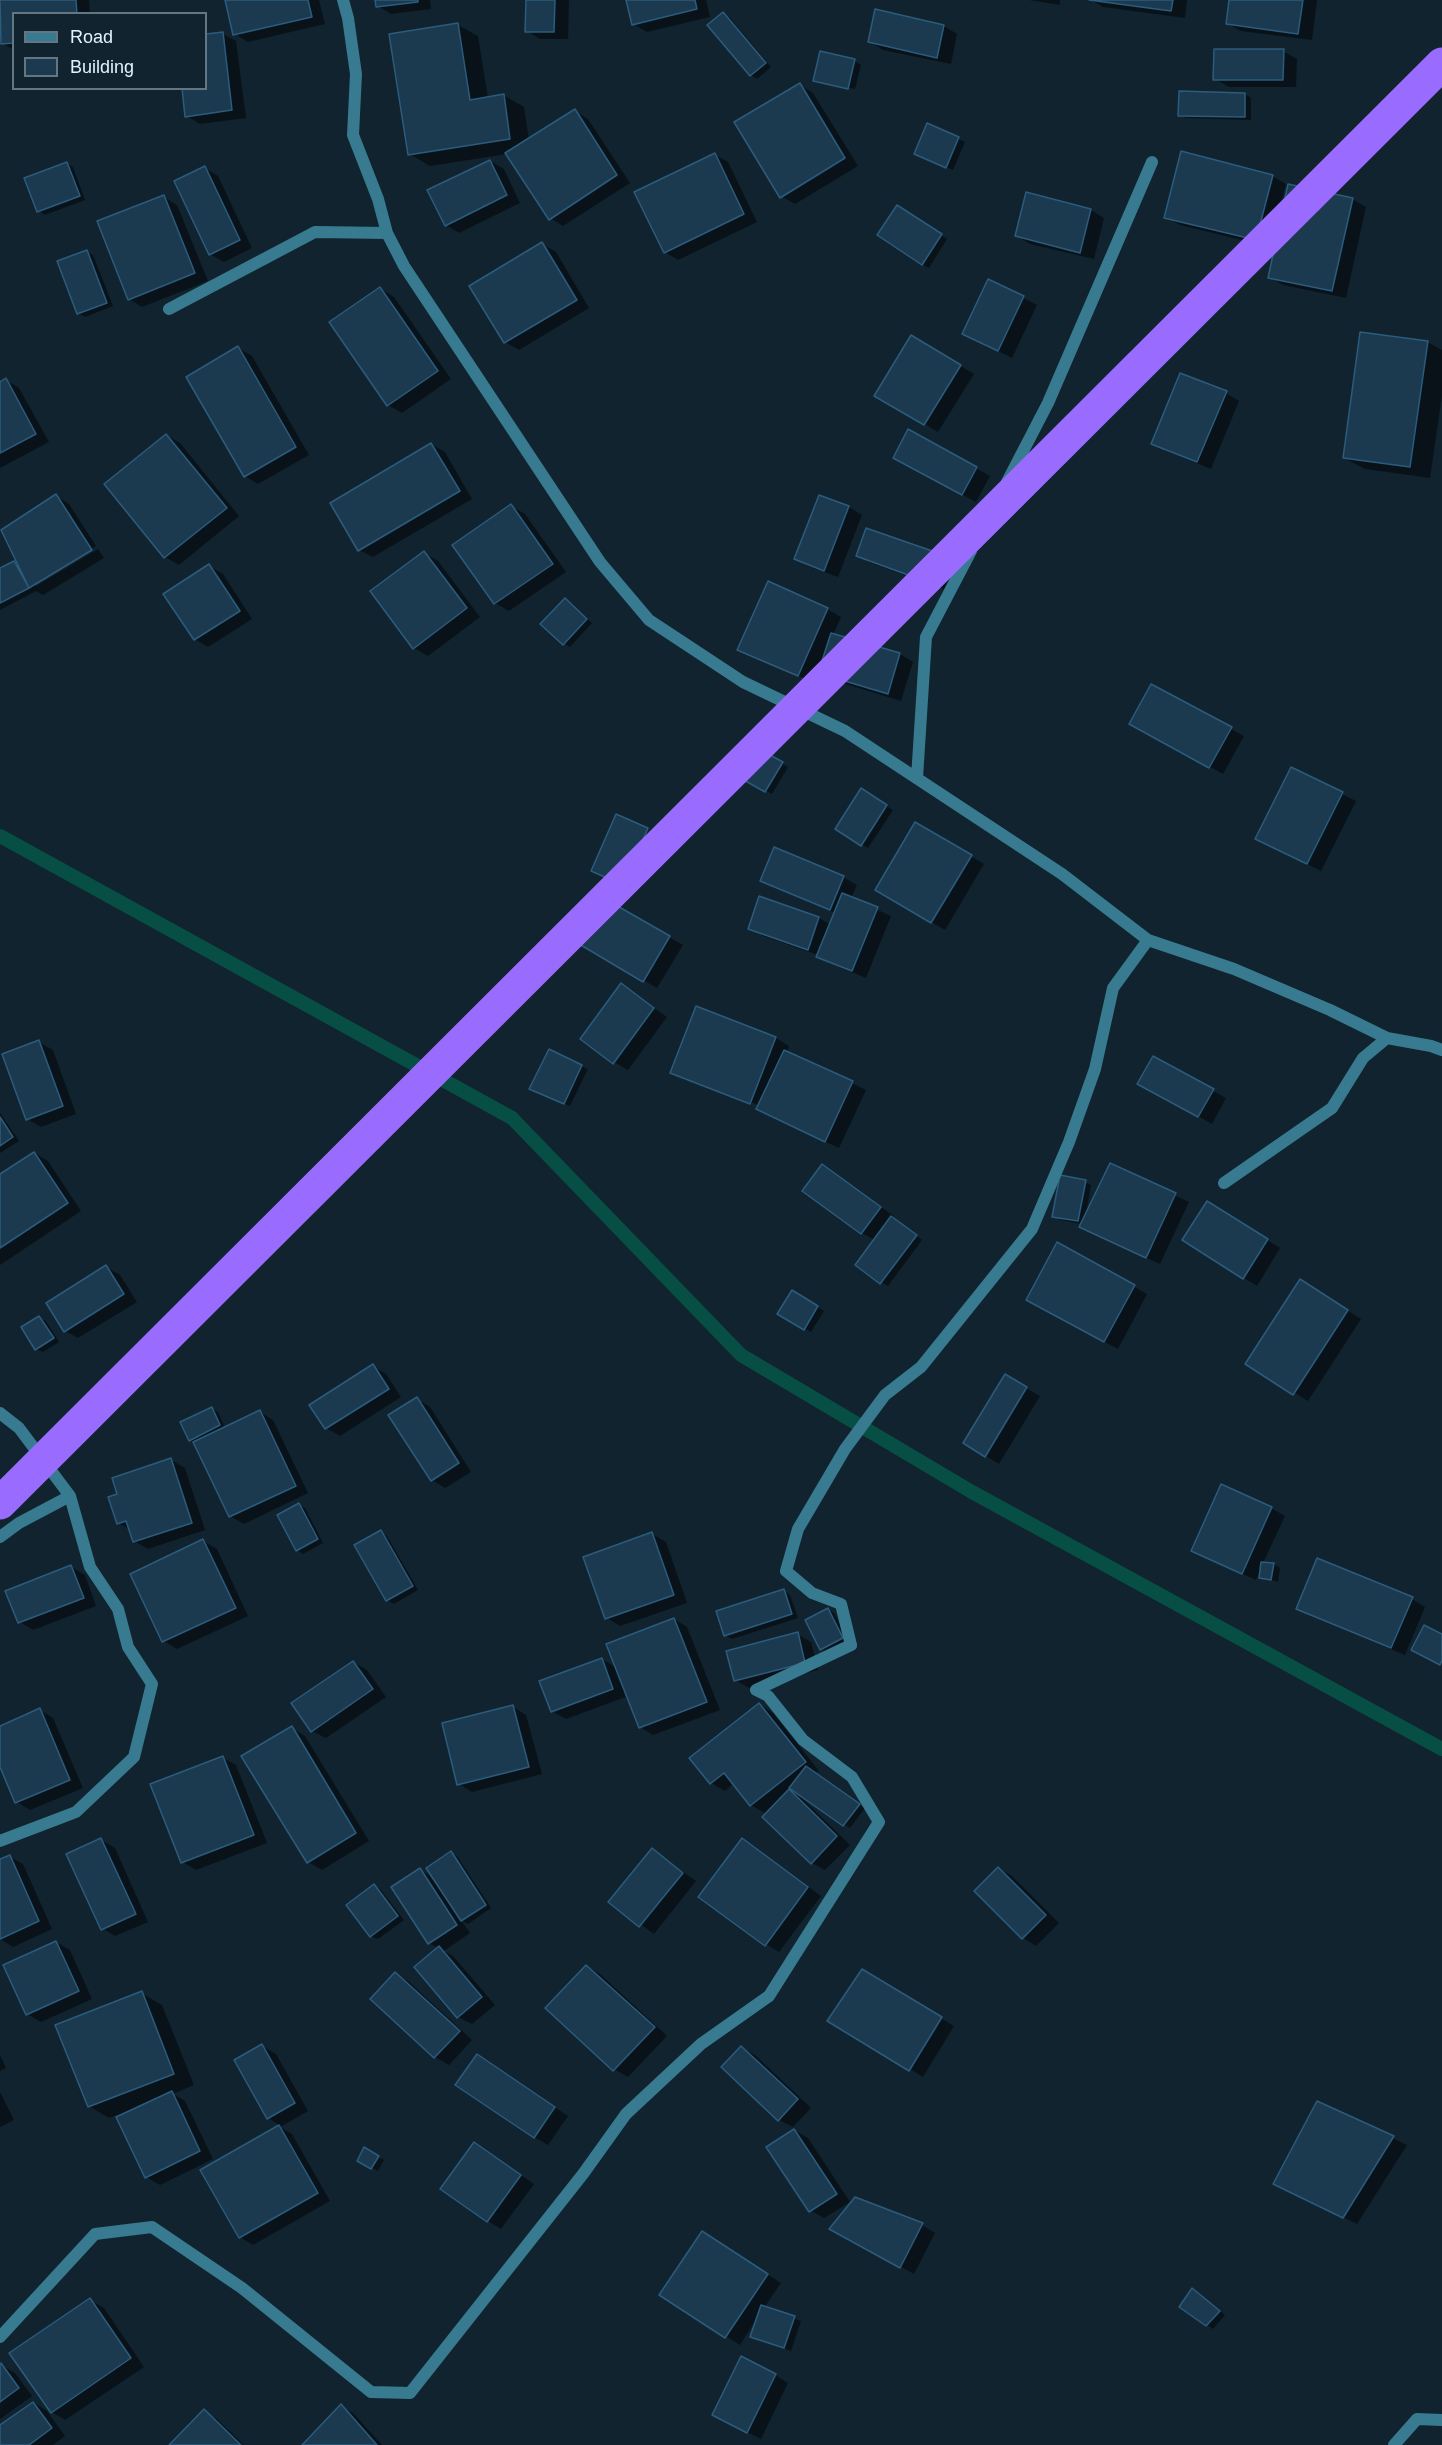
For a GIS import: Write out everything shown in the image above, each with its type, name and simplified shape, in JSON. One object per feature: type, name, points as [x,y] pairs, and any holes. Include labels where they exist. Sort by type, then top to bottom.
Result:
[{"type":"highway","points":[[0,1503],[1442,64]]},
{"type":"street","points":[[343,0],[348,18],[356,74],[353,135],[378,199],[387,232],[404,266],[600,562],[649,620],[743,682],[845,730],[1062,874],[1148,940],[1234,969],[1330,1010],[1388,1038],[1442,1050]]},
{"type":"street","points":[[917,778],[926,637],[1048,403],[1152,162]]},
{"type":"street","points":[[169,309],[315,232],[387,232]]},
{"type":"street","points":[[0,2337],[95,2234],[152,2227],[242,2288],[371,2392],[410,2392],[583,2174],[626,2114],[701,2043],[769,1996],[879,1822],[852,1777],[803,1740],[768,1696],[756,1690],[851,1645],[841,1604],[813,1593],[786,1571],[798,1529],[844,1449],[885,1395],[921,1366],[1032,1229],[1069,1142],[1095,1069],[1113,988],[1148,940]]},
{"type":"street","points":[[1224,1183],[1332,1108],[1363,1058],[1388,1038]]},
{"type":"street","points":[[0,1413],[19,1428],[70,1496],[90,1567],[118,1609],[128,1647],[152,1684],[134,1757],[76,1812],[0,1841]]},
{"type":"street","points":[[0,1537],[20,1523],[70,1496]]},
{"type":"street","points":[[1394,2445],[1417,2419],[1442,2420]]},
{"type":"building","points":[[0,0],[76,0],[77,12],[12,12],[12,43],[1,44]]},
{"type":"building","points":[[225,0],[308,0],[312,17],[233,35]]},
{"type":"building","points":[[375,0],[418,0],[418,2],[376,7]]},
{"type":"building","points":[[526,0],[555,0],[554,32],[525,32]]},
{"type":"building","points":[[626,0],[695,0],[697,9],[632,25]]},
{"type":"building","points":[[1089,0],[1173,0],[1171,11]]},
{"type":"building","points":[[1229,0],[1303,0],[1298,34],[1226,24]]},
{"type":"building","points":[[875,9],[944,25],[937,58],[868,42]]},
{"type":"building","points":[[723,12],[766,63],[750,76],[707,25]]},
{"type":"building","points":[[458,23],[470,100],[504,94],[510,139],[408,155],[389,34]]},
{"type":"building","points":[[223,32],[232,110],[185,117],[182,90],[207,90],[207,34]]},
{"type":"building","points":[[1214,49],[1284,49],[1283,80],[1213,80]]},
{"type":"building","points":[[820,51],[855,59],[848,89],[813,81]]},
{"type":"building","points":[[800,83],[845,158],[780,198],[734,122]]},
{"type":"building","points":[[1179,91],[1245,93],[1245,117],[1178,116]]},
{"type":"building","points":[[575,109],[617,175],[549,220],[505,153]]},
{"type":"building","points":[[927,123],[959,137],[946,168],[914,154]]},
{"type":"building","points":[[1181,151],[1273,175],[1256,240],[1164,218]]},
{"type":"building","points":[[715,153],[744,214],[664,253],[634,192]]},
{"type":"building","points":[[490,160],[507,195],[445,226],[427,190]]},
{"type":"building","points":[[67,162],[80,196],[37,212],[24,178]]},
{"type":"building","points":[[205,166],[240,240],[209,255],[174,181]]},
{"type":"building","points":[[1288,184],[1353,198],[1332,291],[1268,278]]},
{"type":"building","points":[[1026,192],[1091,209],[1080,253],[1015,236]]},
{"type":"building","points":[[164,195],[195,273],[128,300],[97,221]]},
{"type":"building","points":[[897,205],[942,234],[922,265],[877,235]]},
{"type":"building","points":[[542,242],[577,300],[504,343],[469,286]]},
{"type":"building","points":[[87,250],[107,303],[77,314],[57,261]]},
{"type":"building","points":[[988,279],[1024,296],[998,351],[962,334]]},
{"type":"building","points":[[380,287],[438,371],[387,406],[329,322]]},
{"type":"building","points":[[1360,332],[1428,341],[1410,467],[1343,458]]},
{"type":"building","points":[[911,335],[961,365],[924,425],[874,396]]},
{"type":"building","points":[[238,346],[296,447],[244,477],[186,377]]},
{"type":"building","points":[[1180,373],[1227,391],[1197,462],[1151,444]]},
{"type":"building","points":[[6,378],[36,434],[0,453],[0,382]]},
{"type":"building","points":[[908,429],[977,467],[962,495],[893,458]]},
{"type":"building","points":[[166,434],[227,508],[164,558],[104,484]]},
{"type":"building","points":[[431,443],[460,491],[358,551],[330,503]]},
{"type":"building","points":[[56,494],[92,550],[29,588],[1,530]]},
{"type":"building","points":[[819,495],[849,506],[824,571],[794,559]]},
{"type":"building","points":[[511,504],[553,564],[494,604],[452,545]]},
{"type":"building","points":[[866,528],[941,554],[930,583],[856,556]]},
{"type":"building","points":[[424,551],[467,608],[413,649],[370,591]]},
{"type":"building","points":[[14,561],[29,588],[0,603],[0,568]]},
{"type":"building","points":[[209,564],[240,611],[194,640],[163,594]]},
{"type":"building","points":[[768,581],[828,608],[798,676],[737,650]]},
{"type":"building","points":[[565,598],[587,619],[563,645],[540,624]]},
{"type":"building","points":[[831,633],[900,653],[888,694],[818,673]]},
{"type":"building","points":[[1151,684],[1232,727],[1209,768],[1129,724]]},
{"type":"building","points":[[750,744],[783,762],[765,792],[733,774]]},
{"type":"building","points":[[1291,767],[1343,792],[1307,864],[1255,839]]},
{"type":"building","points":[[861,788],[887,805],[861,846],[835,829]]},
{"type":"building","points":[[616,814],[648,828],[623,885],[591,871]]},
{"type":"building","points":[[915,822],[972,855],[931,923],[875,890]]},
{"type":"building","points":[[774,847],[844,876],[830,910],[760,881]]},
{"type":"building","points":[[842,893],[878,907],[852,971],[816,957]]},
{"type":"building","points":[[600,896],[670,936],[643,982],[574,941]]},
{"type":"building","points":[[759,896],[819,917],[808,950],[748,929]]},
{"type":"building","points":[[621,983],[654,1008],[613,1064],[580,1039]]},
{"type":"building","points":[[696,1006],[776,1037],[750,1104],[670,1073]]},
{"type":"building","points":[[39,1040],[63,1106],[26,1120],[2,1054]]},
{"type":"building","points":[[549,1049],[582,1065],[564,1104],[529,1089]]},
{"type":"building","points":[[784,1050],[853,1081],[825,1142],[756,1109]]},
{"type":"building","points":[[1153,1056],[1214,1089],[1198,1117],[1137,1084]]},
{"type":"building","points":[[0,1117],[13,1137],[0,1146]]},
{"type":"building","points":[[34,1152],[68,1203],[0,1248],[0,1174]]},
{"type":"building","points":[[1110,1163],[1176,1193],[1146,1258],[1079,1227]]},
{"type":"building","points":[[822,1164],[881,1207],[861,1234],[802,1191]]},
{"type":"building","points":[[1060,1175],[1086,1180],[1078,1221],[1052,1217]]},
{"type":"building","points":[[1207,1201],[1268,1239],[1243,1279],[1182,1240]]},
{"type":"building","points":[[891,1216],[917,1235],[880,1284],[855,1265]]},
{"type":"building","points":[[1057,1242],[1135,1285],[1104,1342],[1026,1300]]},
{"type":"building","points":[[106,1265],[124,1294],[64,1332],[46,1303]]},
{"type":"building","points":[[1300,1279],[1348,1310],[1293,1395],[1245,1364]]},
{"type":"building","points":[[792,1290],[818,1306],[804,1330],[777,1314]]},
{"type":"building","points":[[39,1316],[54,1338],[35,1350],[21,1327]]},
{"type":"building","points":[[373,1364],[389,1389],[325,1429],[309,1405]]},
{"type":"building","points":[[1005,1374],[1027,1387],[985,1457],[963,1443]]},
{"type":"building","points":[[417,1397],[459,1463],[431,1481],[388,1415]]},
{"type":"building","points":[[212,1407],[220,1425],[189,1441],[180,1422]]},
{"type":"building","points":[[260,1410],[296,1486],[229,1517],[193,1442]]},
{"type":"building","points":[[171,1458],[192,1523],[133,1542],[126,1521],[117,1524],[108,1497],[117,1494],[112,1478]]},
{"type":"building","points":[[1221,1484],[1272,1507],[1242,1574],[1191,1551]]},
{"type":"building","points":[[299,1503],[318,1539],[296,1551],[277,1515]]},
{"type":"building","points":[[381,1530],[413,1586],[386,1601],[354,1545]]},
{"type":"building","points":[[652,1532],[674,1595],[605,1619],[583,1557]]},
{"type":"building","points":[[203,1539],[236,1608],[162,1642],[130,1574]]},
{"type":"building","points":[[1317,1558],[1413,1597],[1391,1648],[1296,1609]]},
{"type":"building","points":[[1261,1562],[1274,1563],[1271,1580],[1259,1578]]},
{"type":"building","points":[[71,1565],[84,1598],[18,1623],[5,1591]]},
{"type":"building","points":[[784,1589],[792,1614],[724,1636],[716,1611]]},
{"type":"building","points":[[828,1608],[843,1638],[820,1650],[805,1620]]},
{"type":"building","points":[[674,1618],[707,1702],[639,1728],[606,1644]]},
{"type":"building","points":[[1424,1625],[1442,1634],[1440,1665],[1411,1650]]},
{"type":"building","points":[[798,1632],[805,1663],[734,1681],[726,1651]]},
{"type":"building","points":[[602,1658],[613,1689],[551,1712],[539,1681]]},
{"type":"building","points":[[353,1661],[373,1689],[311,1732],[291,1703]]},
{"type":"building","points":[[759,1703],[806,1762],[750,1806],[724,1773],[710,1784],[689,1758]]},
{"type":"building","points":[[513,1705],[529,1767],[457,1785],[442,1723]]},
{"type":"building","points":[[40,1708],[70,1780],[15,1803],[0,1767],[0,1726]]},
{"type":"building","points":[[292,1726],[356,1833],[307,1863],[241,1756]]},
{"type":"building","points":[[223,1756],[254,1835],[181,1863],[150,1784]]},
{"type":"building","points":[[806,1766],[860,1804],[843,1826],[789,1788]]},
{"type":"building","points":[[789,1789],[837,1836],[811,1864],[762,1817]]},
{"type":"building","points":[[101,1838],[136,1914],[101,1930],[66,1854]]},
{"type":"building","points":[[742,1838],[808,1887],[765,1946],[698,1897]]},
{"type":"building","points":[[652,1848],[683,1873],[639,1927],[608,1902]]},
{"type":"building","points":[[451,1851],[486,1905],[461,1921],[426,1868]]},
{"type":"building","points":[[10,1855],[39,1921],[0,1939],[0,1859]]},
{"type":"building","points":[[998,1867],[1046,1915],[1022,1939],[974,1891]]},
{"type":"building","points":[[420,1868],[457,1925],[428,1944],[391,1887]]},
{"type":"building","points":[[374,1884],[398,1916],[370,1937],[346,1905]]},
{"type":"building","points":[[56,1941],[79,1991],[26,2015],[3,1965]]},
{"type":"building","points":[[439,1946],[482,1997],[457,2018],[414,1967]]},
{"type":"building","points":[[586,1965],[655,2027],[613,2071],[545,2008]]},
{"type":"building","points":[[862,1969],[942,2017],[909,2071],[827,2021]]},
{"type":"building","points":[[395,1972],[460,2031],[434,2058],[370,1999]]},
{"type":"building","points":[[142,1991],[174,2074],[88,2107],[55,2025]]},
{"type":"building","points":[[262,2044],[295,2103],[267,2119],[234,2060]]},
{"type":"building","points":[[741,2046],[798,2099],[778,2121],[721,2067]]},
{"type":"building","points":[[477,2054],[555,2107],[534,2138],[455,2085]]},
{"type":"building","points":[[172,2091],[200,2151],[145,2178],[116,2117]]},
{"type":"building","points":[[1317,2101],[1394,2136],[1343,2218],[1273,2184]]},
{"type":"building","points":[[279,2125],[318,2193],[239,2238],[200,2170]]},
{"type":"building","points":[[794,2129],[837,2194],[809,2212],[766,2147]]},
{"type":"building","points":[[474,2142],[521,2175],[487,2222],[440,2189]]},
{"type":"building","points":[[364,2147],[379,2156],[371,2169],[357,2161]]},
{"type":"building","points":[[855,2197],[923,2223],[900,2268],[829,2229]]},
{"type":"building","points":[[702,2231],[768,2274],[725,2338],[659,2295]]},
{"type":"building","points":[[1192,2288],[1220,2311],[1206,2326],[1179,2307]]},
{"type":"building","points":[[90,2298],[131,2358],[51,2413],[9,2353]]},
{"type":"building","points":[[761,2305],[795,2316],[784,2348],[750,2337]]},
{"type":"building","points":[[741,2356],[776,2374],[747,2433],[712,2415]]},
{"type":"building","points":[[0,2364],[19,2388],[0,2402]]},
{"type":"building","points":[[33,2402],[52,2428],[29,2445],[0,2445],[0,2425]]},
{"type":"building","points":[[341,2404],[377,2445],[302,2445]]},
{"type":"building","points":[[204,2409],[241,2445],[169,2445]]},
{"type":"waterway","points":[[0,836],[512,1118],[741,1355],[972,1492],[1442,1749]]}]
